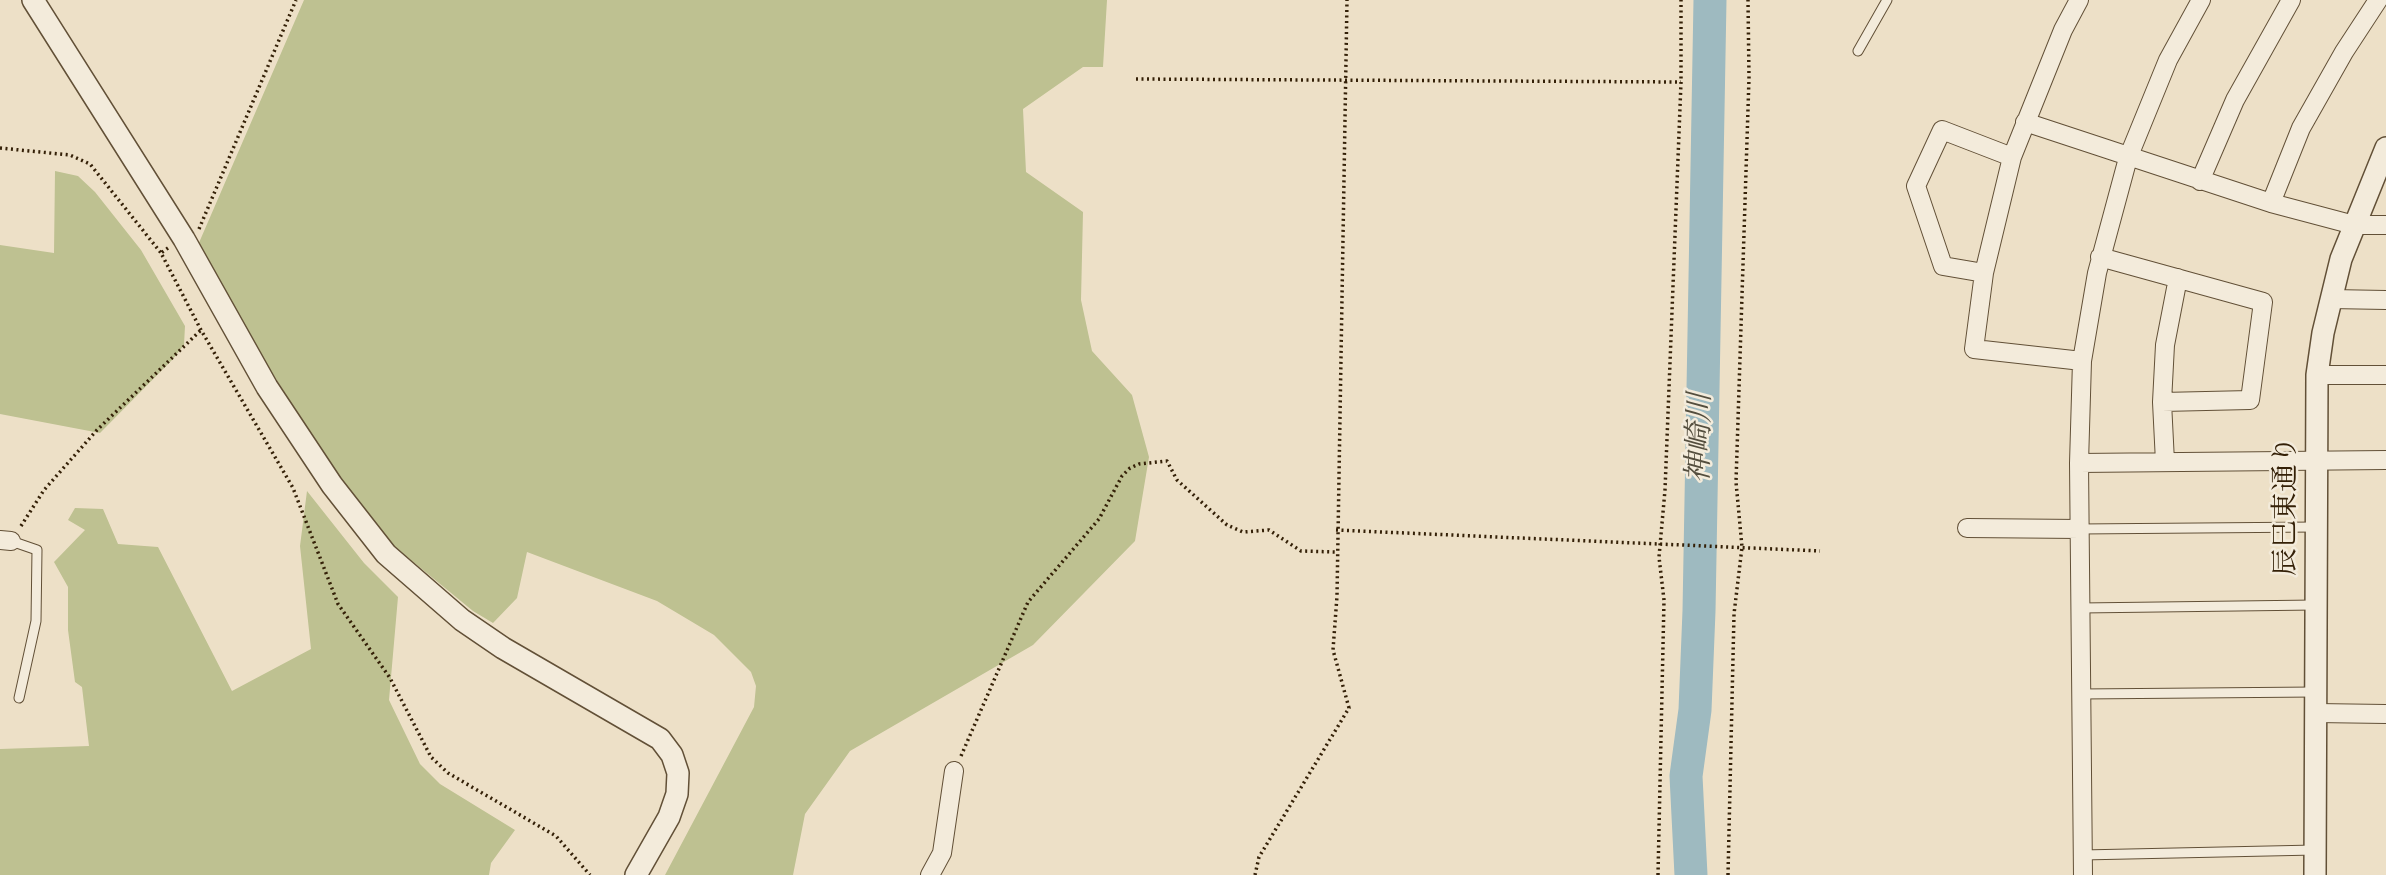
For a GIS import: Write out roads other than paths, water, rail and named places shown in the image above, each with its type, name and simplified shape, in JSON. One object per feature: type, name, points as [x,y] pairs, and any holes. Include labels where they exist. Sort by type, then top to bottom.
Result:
[{"type":"street","points":[[33,0],[184,239],[267,387],[347,505],[386,554],[462,620],[503,648],[660,739],[672,755],[678,773],[677,794],[669,817],[636,875]]},
{"type":"street","points":[[2079,0],[2063,30],[2012,157],[1984,273],[1974,349],[2082,361]]},
{"type":"street","points":[[2082,875],[2079,463],[2082,361],[2100,257],[2127,158],[2168,60],[2201,0]]},
{"type":"street","points":[[2200,181],[2235,100],[2291,0]]},
{"type":"street","points":[[2271,203],[2301,128],[2344,52],[2378,0]]},
{"type":"street","points":[[2025,122],[2127,158],[2271,203],[2354,225],[2386,225]]},
{"type":"street","points":[[1984,273],[1943,266],[1916,186],[1942,130],[2012,157]]},
{"type":"street","name":"辰巳東通り","points":[[2315,875],[2318,375],[2331,299],[2354,225],[2385,150]]},
{"type":"street","points":[[2100,257],[2263,302],[2249,400],[2162,401]]},
{"type":"street","points":[[2165,462],[2162,401],[2165,345],[2178,278]]},
{"type":"street","points":[[2331,299],[2386,300]]},
{"type":"street","points":[[2318,375],[2386,375]]},
{"type":"street","points":[[2079,463],[2386,460]]},
{"type":"street","points":[[1967,528],[2080,529]]},
{"type":"street","points":[[2316,713],[2386,714]]},
{"type":"street","points":[[930,875],[942,853],[954,771]]},
{"type":"lane","points":[[1858,51],[1887,0]]},
{"type":"lane","points":[[2080,529],[2316,527]]},
{"type":"lane","points":[[6,541],[37,550],[36,621],[19,698]]},
{"type":"lane","points":[[2081,608],[2315,605]]},
{"type":"lane","points":[[2081,694],[2315,691]]},
{"type":"lane","points":[[2082,855],[2315,850]]},
{"type":"waterway","name":"神崎川","points":[[1691,875],[1686,776],[1695,710],[1699,611],[1710,0]]}]
